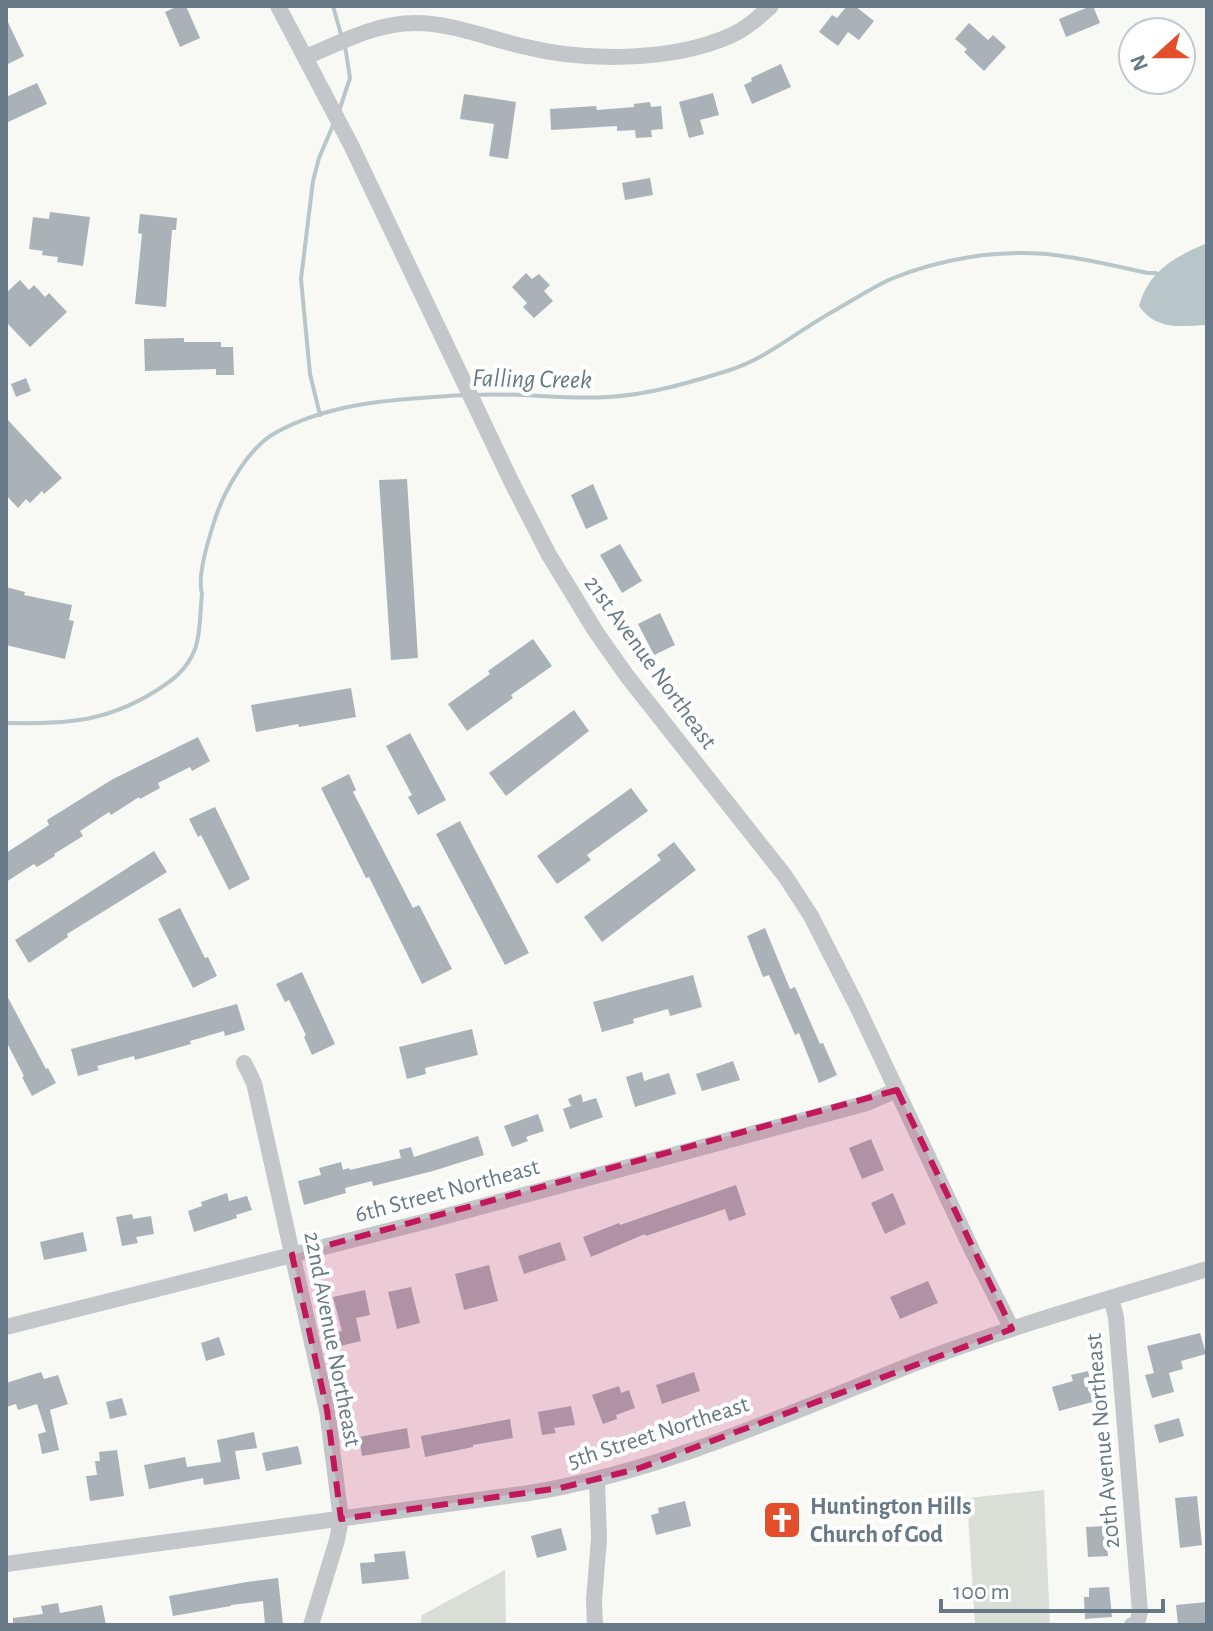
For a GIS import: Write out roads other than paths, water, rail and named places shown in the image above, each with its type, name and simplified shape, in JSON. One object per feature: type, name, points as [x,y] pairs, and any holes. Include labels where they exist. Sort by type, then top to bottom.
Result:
[{"type":"street","name":"21st Avenue Northeast","points":[[278,6],[351,145],[513,485],[558,572],[627,676],[803,903],[835,960],[1012,1329]]},
{"type":"street","points":[[306,57],[384,26],[411,23],[446,25],[553,52],[638,56],[713,43],[735,34],[771,6]]},
{"type":"street","name":"22nd Avenue Northeast","points":[[244,1063],[254,1083],[327,1410],[341,1519],[311,1625]]},
{"type":"street","name":"6th Street Northeast","points":[[6,1327],[435,1219],[867,1103],[897,1090]]},
{"type":"street","name":"5th Street Northeast","points":[[6,1564],[529,1493],[597,1480],[711,1444],[916,1363],[1012,1329],[1207,1269]]},
{"type":"street","name":"20th Avenue Northeast","points":[[1111,1298],[1116,1317],[1140,1612],[1137,1624],[1132,1625]]},
{"type":"street","points":[[595,1625],[599,1539],[597,1480]]},
{"type":"waterway","points":[[333,6],[342,38]]},
{"type":"waterway","points":[[339,111],[350,78],[345,46]]},
{"type":"waterway","points":[[320,415],[310,374],[301,279],[313,181],[334,123]]},
{"type":"waterway","name":"Falling Creek","points":[[474,395],[623,396],[698,380],[756,359],[891,279],[928,266],[967,258],[1007,253],[1046,254],[1159,276]]},
{"type":"waterway","name":"Falling Creek","points":[[6,723],[65,722],[100,716],[154,692],[183,669],[197,643],[202,568],[218,511],[237,473],[265,440],[297,422],[344,408],[392,400],[465,395]]},
{"type":"place","name":"Huntington Hills Church of God","points":[[782,1520]]}]
